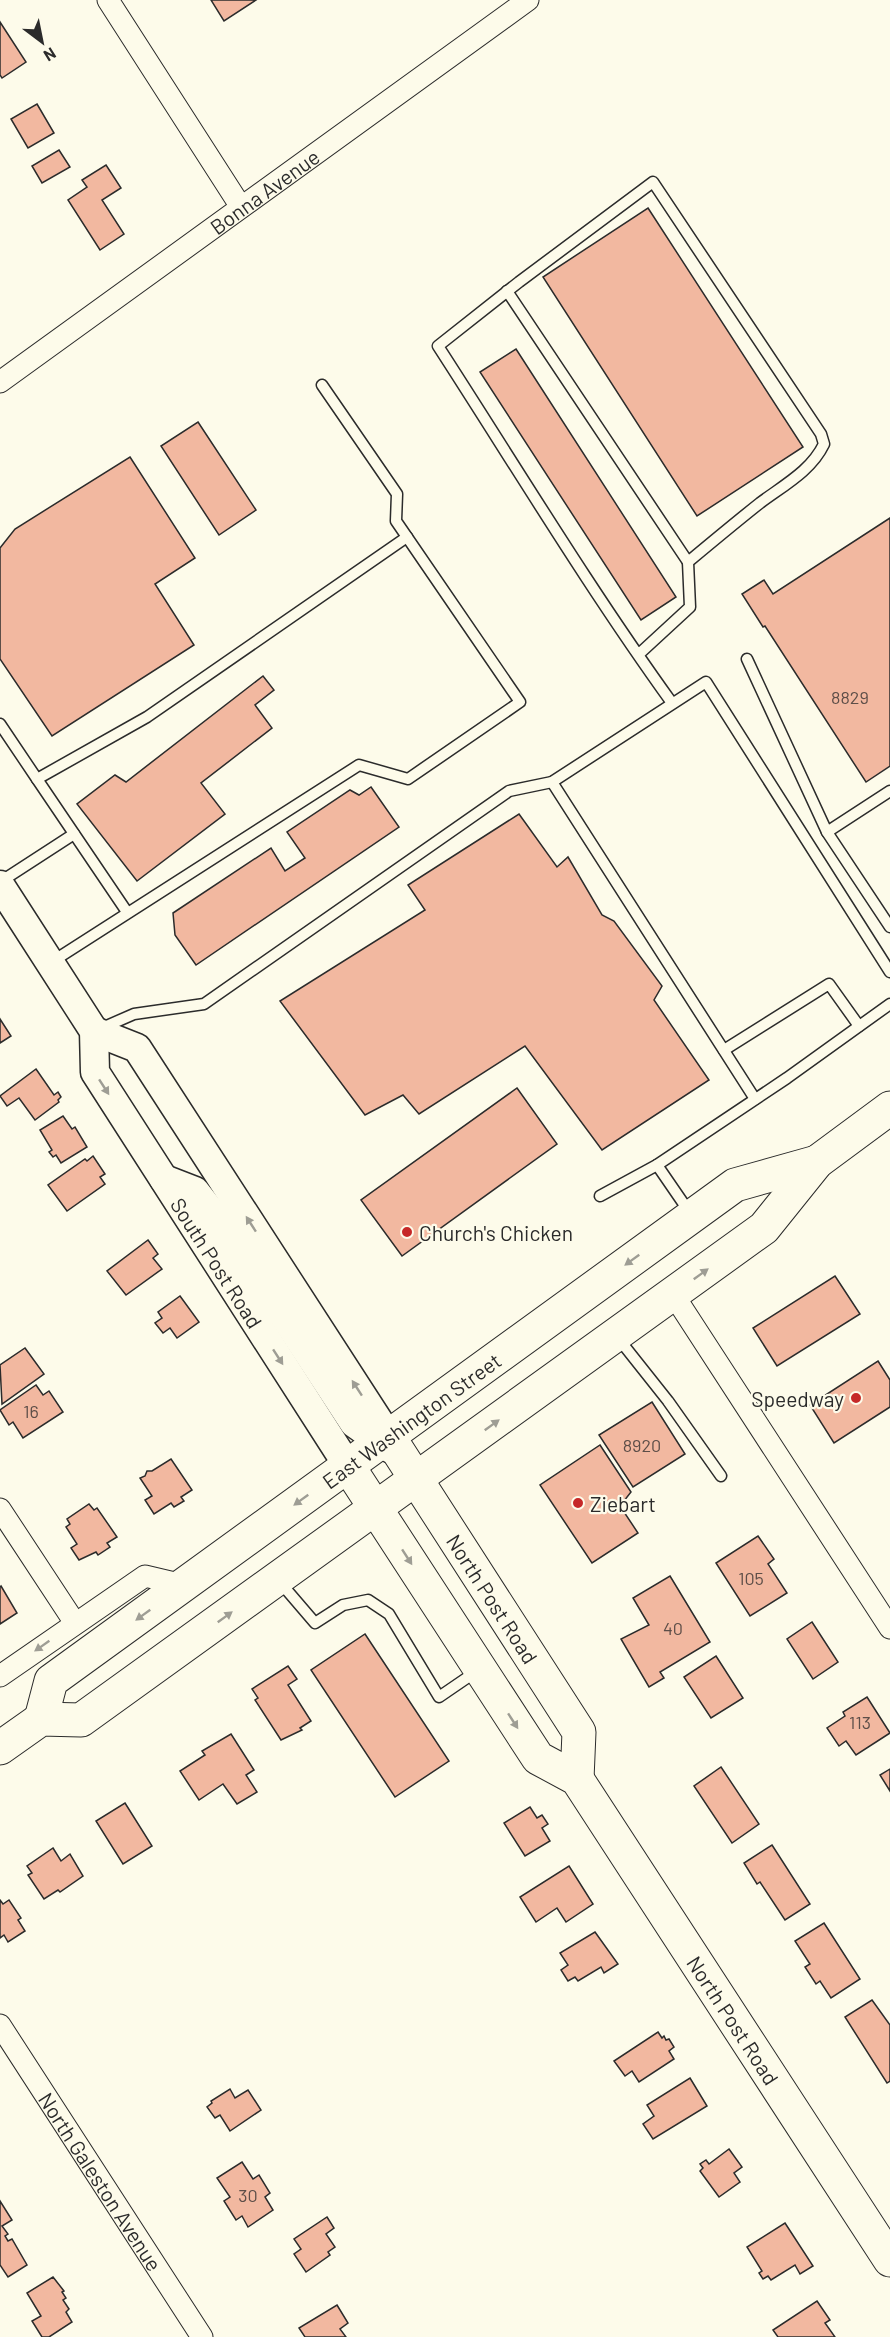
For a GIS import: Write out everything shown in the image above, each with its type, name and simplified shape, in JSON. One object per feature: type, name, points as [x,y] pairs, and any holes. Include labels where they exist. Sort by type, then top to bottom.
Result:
[{"type":"main road","points":[[0,883],[94,1031],[137,1048],[397,1453]]},
{"type":"main road","name":"South Post Road","points":[[94,1031],[95,1072],[362,1487]]},
{"type":"main road","name":"East Washington Street","points":[[397,1453],[445,1459],[764,1228],[817,1162],[890,1108]]},
{"type":"main road","name":"East Washington Street","points":[[397,1453],[362,1487],[183,1586],[51,1681],[41,1719],[81,1720],[277,1579],[362,1487],[397,1453],[692,1216],[735,1185],[817,1162]]},
{"type":"main road","points":[[164,1179],[195,1191],[238,1246],[354,1423],[397,1453]]},
{"type":"main road","name":"North Post Road","points":[[397,1453],[579,1732],[576,1779]]},
{"type":"main road","name":"North Post Road","points":[[362,1487],[537,1758],[576,1779],[890,2260]]},
{"type":"main road","points":[[0,1748],[41,1719]]},
{"type":"street","points":[[108,0],[241,207]]},
{"type":"street","name":"Bonna Avenue","points":[[0,382],[528,0]]},
{"type":"street","points":[[673,1294],[890,1629]]},
{"type":"street","points":[[0,1509],[75,1623]]},
{"type":"street","points":[[0,1676],[145,1576],[183,1586]]},
{"type":"street","name":"North Galeston Avenue","points":[[0,2025],[202,2337]]},
{"type":"lane","points":[[672,704],[438,346],[507,291],[653,182],[821,434],[824,444],[804,472],[688,562]]},
{"type":"lane","points":[[507,291],[688,562],[690,607],[639,654]]},
{"type":"lane","points":[[50,963],[360,765],[408,779],[520,702],[396,521],[398,494],[322,385]]},
{"type":"lane","points":[[37,779],[147,717],[407,537]]},
{"type":"lane","points":[[747,659],[827,832],[890,927]]},
{"type":"lane","points":[[94,1031],[134,1014],[204,1004],[509,791],[552,782],[706,681],[890,972]]},
{"type":"lane","points":[[0,724],[127,912]]},
{"type":"lane","points":[[552,782],[755,1099]]},
{"type":"lane","points":[[827,832],[890,791]]},
{"type":"lane","points":[[0,883],[74,834]]},
{"type":"lane","points":[[724,1050],[829,984],[859,1026]]},
{"type":"lane","points":[[600,1196],[657,1165],[890,1004]]},
{"type":"lane","points":[[657,1165],[692,1216]]},
{"type":"lane","points":[[616,1335],[668,1401],[721,1476]]},
{"type":"lane","points":[[277,1579],[315,1623],[343,1605],[368,1600],[389,1614],[440,1697],[480,1669]]},
{"type":"building","points":[[211,0],[256,0],[224,21]]},
{"type":"building","points":[[0,22],[26,62],[2,78],[0,75]]},
{"type":"building","points":[[37,104],[54,133],[28,148],[11,119]]},
{"type":"building","points":[[59,150],[70,167],[42,183],[32,166]]},
{"type":"building","points":[[106,165],[121,188],[102,200],[124,234],[100,250],[68,200],[87,187],[82,180]]},
{"type":"building","points":[[648,208],[803,447],[697,516],[543,277]]},
{"type":"building","points":[[516,349],[676,597],[641,620],[480,372]]},
{"type":"building","points":[[198,422],[256,510],[219,535],[161,446]]},
{"type":"building","points":[[130,457],[195,558],[155,584],[194,645],[52,736],[0,659],[0,548],[15,529]]},
{"type":"building","points":[[890,518],[890,766],[866,782],[742,594],[764,580],[773,594]]},
{"type":"building","points":[[263,676],[274,690],[255,705],[272,728],[201,783],[225,814],[137,881],[77,804],[115,775],[126,782]]},
{"type":"building","points":[[371,787],[399,827],[196,965],[175,935],[173,913],[271,848],[285,871],[305,858],[287,832],[350,790],[359,795]]},
{"type":"building","points":[[519,814],[557,867],[568,857],[602,915],[614,921],[662,986],[654,1000],[709,1080],[602,1150],[525,1046],[419,1114],[403,1095],[365,1115],[280,1001],[425,910],[408,885]]},
{"type":"building","points":[[0,1019],[11,1036],[0,1043]]},
{"type":"building","points":[[36,1069],[54,1095],[58,1092],[61,1097],[59,1102],[35,1120],[19,1098],[7,1106],[0,1096]]},
{"type":"building","points":[[517,1088],[557,1144],[402,1256],[361,1200]]},
{"type":"building","points":[[63,1116],[72,1129],[75,1127],[87,1147],[61,1163],[56,1155],[53,1157],[49,1152],[52,1150],[40,1130]]},
{"type":"building","points":[[93,1156],[105,1174],[100,1177],[105,1184],[67,1211],[48,1185],[85,1159],[87,1161]]},
{"type":"building","points":[[148,1240],[158,1254],[153,1258],[162,1269],[126,1295],[107,1271]]},
{"type":"building","points":[[835,1276],[860,1314],[777,1366],[753,1328]]},
{"type":"building","points":[[180,1296],[199,1322],[177,1338],[170,1328],[163,1333],[155,1323],[162,1318],[158,1312]]},
{"type":"building","points":[[25,1348],[44,1374],[2,1404],[0,1365]]},
{"type":"building","points":[[878,1361],[890,1380],[890,1407],[834,1443],[810,1405]]},
{"type":"building","points":[[36,1385],[43,1395],[49,1391],[63,1412],[23,1438],[13,1422],[9,1425],[0,1410]]},
{"type":"building","points":[[652,1402],[685,1454],[633,1487],[599,1435]]},
{"type":"building","points":[[600,1445],[631,1492],[620,1506],[638,1533],[592,1563],[540,1485]]},
{"type":"building","points":[[171,1459],[192,1490],[181,1497],[184,1501],[174,1507],[171,1503],[154,1514],[145,1500],[152,1496],[140,1478],[145,1476],[147,1471],[152,1471]]},
{"type":"building","points":[[89,1504],[94,1510],[97,1508],[117,1537],[107,1543],[110,1547],[98,1555],[96,1552],[79,1560],[71,1548],[77,1544],[66,1527],[70,1524],[67,1519]]},
{"type":"building","points":[[758,1536],[774,1559],[768,1564],[787,1593],[750,1616],[716,1563]]},
{"type":"building","points":[[670,1576],[710,1642],[660,1672],[664,1678],[649,1687],[621,1639],[649,1625],[633,1598]]},
{"type":"building","points":[[0,1587],[17,1613],[0,1624]]},
{"type":"building","points":[[812,1622],[838,1662],[813,1679],[787,1639]]},
{"type":"building","points":[[365,1634],[449,1761],[395,1797],[311,1670]]},
{"type":"building","points":[[716,1656],[743,1698],[711,1718],[684,1677]]},
{"type":"building","points":[[288,1666],[297,1679],[288,1685],[311,1721],[300,1728],[302,1730],[281,1740],[255,1700],[258,1698],[252,1689]]},
{"type":"building","points":[[867,1697],[890,1733],[856,1755],[846,1741],[839,1746],[827,1728],[845,1716],[843,1712]]},
{"type":"building","points":[[231,1734],[254,1770],[246,1775],[257,1792],[237,1804],[223,1784],[199,1800],[180,1771],[205,1755],[202,1751]]},
{"type":"building","points":[[721,1767],[759,1824],[732,1843],[694,1786]]},
{"type":"building","points":[[890,1769],[890,1791],[880,1775]]},
{"type":"building","points":[[125,1803],[152,1846],[123,1864],[96,1821]]},
{"type":"building","points":[[530,1807],[537,1818],[542,1815],[548,1824],[542,1828],[550,1841],[525,1856],[504,1823]]},
{"type":"building","points":[[772,1845],[810,1904],[785,1920],[760,1882],[757,1884],[744,1863]]},
{"type":"building","points":[[53,1848],[61,1861],[70,1854],[83,1876],[60,1892],[58,1890],[44,1899],[28,1875],[32,1873],[27,1866]]},
{"type":"building","points":[[569,1866],[593,1904],[566,1922],[557,1908],[536,1922],[520,1897]]},
{"type":"building","points":[[0,1900],[3,1904],[9,1900],[21,1918],[18,1920],[25,1931],[8,1942],[4,1935],[0,1938]]},
{"type":"building","points":[[824,1923],[860,1979],[831,1998],[820,1981],[816,1984],[805,1967],[810,1964],[795,1941]]},
{"type":"building","points":[[595,1932],[618,1964],[604,1973],[601,1967],[578,1981],[575,1977],[568,1981],[561,1970],[568,1965],[560,1953]]},
{"type":"building","points":[[872,2000],[890,2025],[890,2081],[887,2083],[845,2017]]},
{"type":"building","points":[[658,2032],[662,2038],[664,2036],[666,2040],[669,2039],[674,2047],[669,2051],[674,2059],[639,2082],[632,2071],[625,2076],[614,2061]]},
{"type":"building","points":[[690,2078],[707,2106],[653,2139],[643,2124],[654,2116],[647,2105]]},
{"type":"building","points":[[230,2089],[235,2098],[248,2090],[261,2110],[230,2131],[220,2115],[215,2118],[207,2107],[212,2103],[211,2101]]},
{"type":"building","points":[[729,2149],[742,2167],[734,2173],[740,2182],[719,2197],[700,2171],[703,2168],[700,2164],[706,2160],[709,2164]]},
{"type":"building","points":[[242,2162],[253,2179],[259,2175],[270,2193],[265,2197],[273,2210],[248,2227],[242,2216],[236,2220],[224,2201],[230,2197],[217,2178]]},
{"type":"building","points":[[0,2201],[12,2220],[2,2226],[8,2234],[5,2236],[8,2241],[12,2239],[27,2265],[8,2277],[0,2265]]},
{"type":"building","points":[[327,2217],[334,2228],[326,2234],[335,2247],[328,2252],[330,2255],[306,2272],[294,2254],[301,2249],[294,2239]]},
{"type":"building","points":[[785,2223],[813,2266],[800,2274],[795,2265],[771,2280],[768,2276],[763,2279],[759,2273],[762,2271],[747,2247]]},
{"type":"building","points":[[53,2277],[64,2291],[62,2292],[66,2298],[63,2300],[69,2309],[66,2312],[72,2322],[49,2337],[42,2337],[32,2321],[41,2316],[27,2293]]},
{"type":"building","points":[[817,2301],[830,2320],[825,2323],[835,2337],[778,2337],[773,2330]]},
{"type":"building","points":[[337,2305],[348,2323],[340,2329],[346,2337],[305,2337],[299,2328]]},
{"type":"place","name":"Church's Chicken","points":[[407,1232]]},
{"type":"place","name":"Speedway","points":[[856,1398]]},
{"type":"place","name":"Ziebart","points":[[578,1503]]}]
